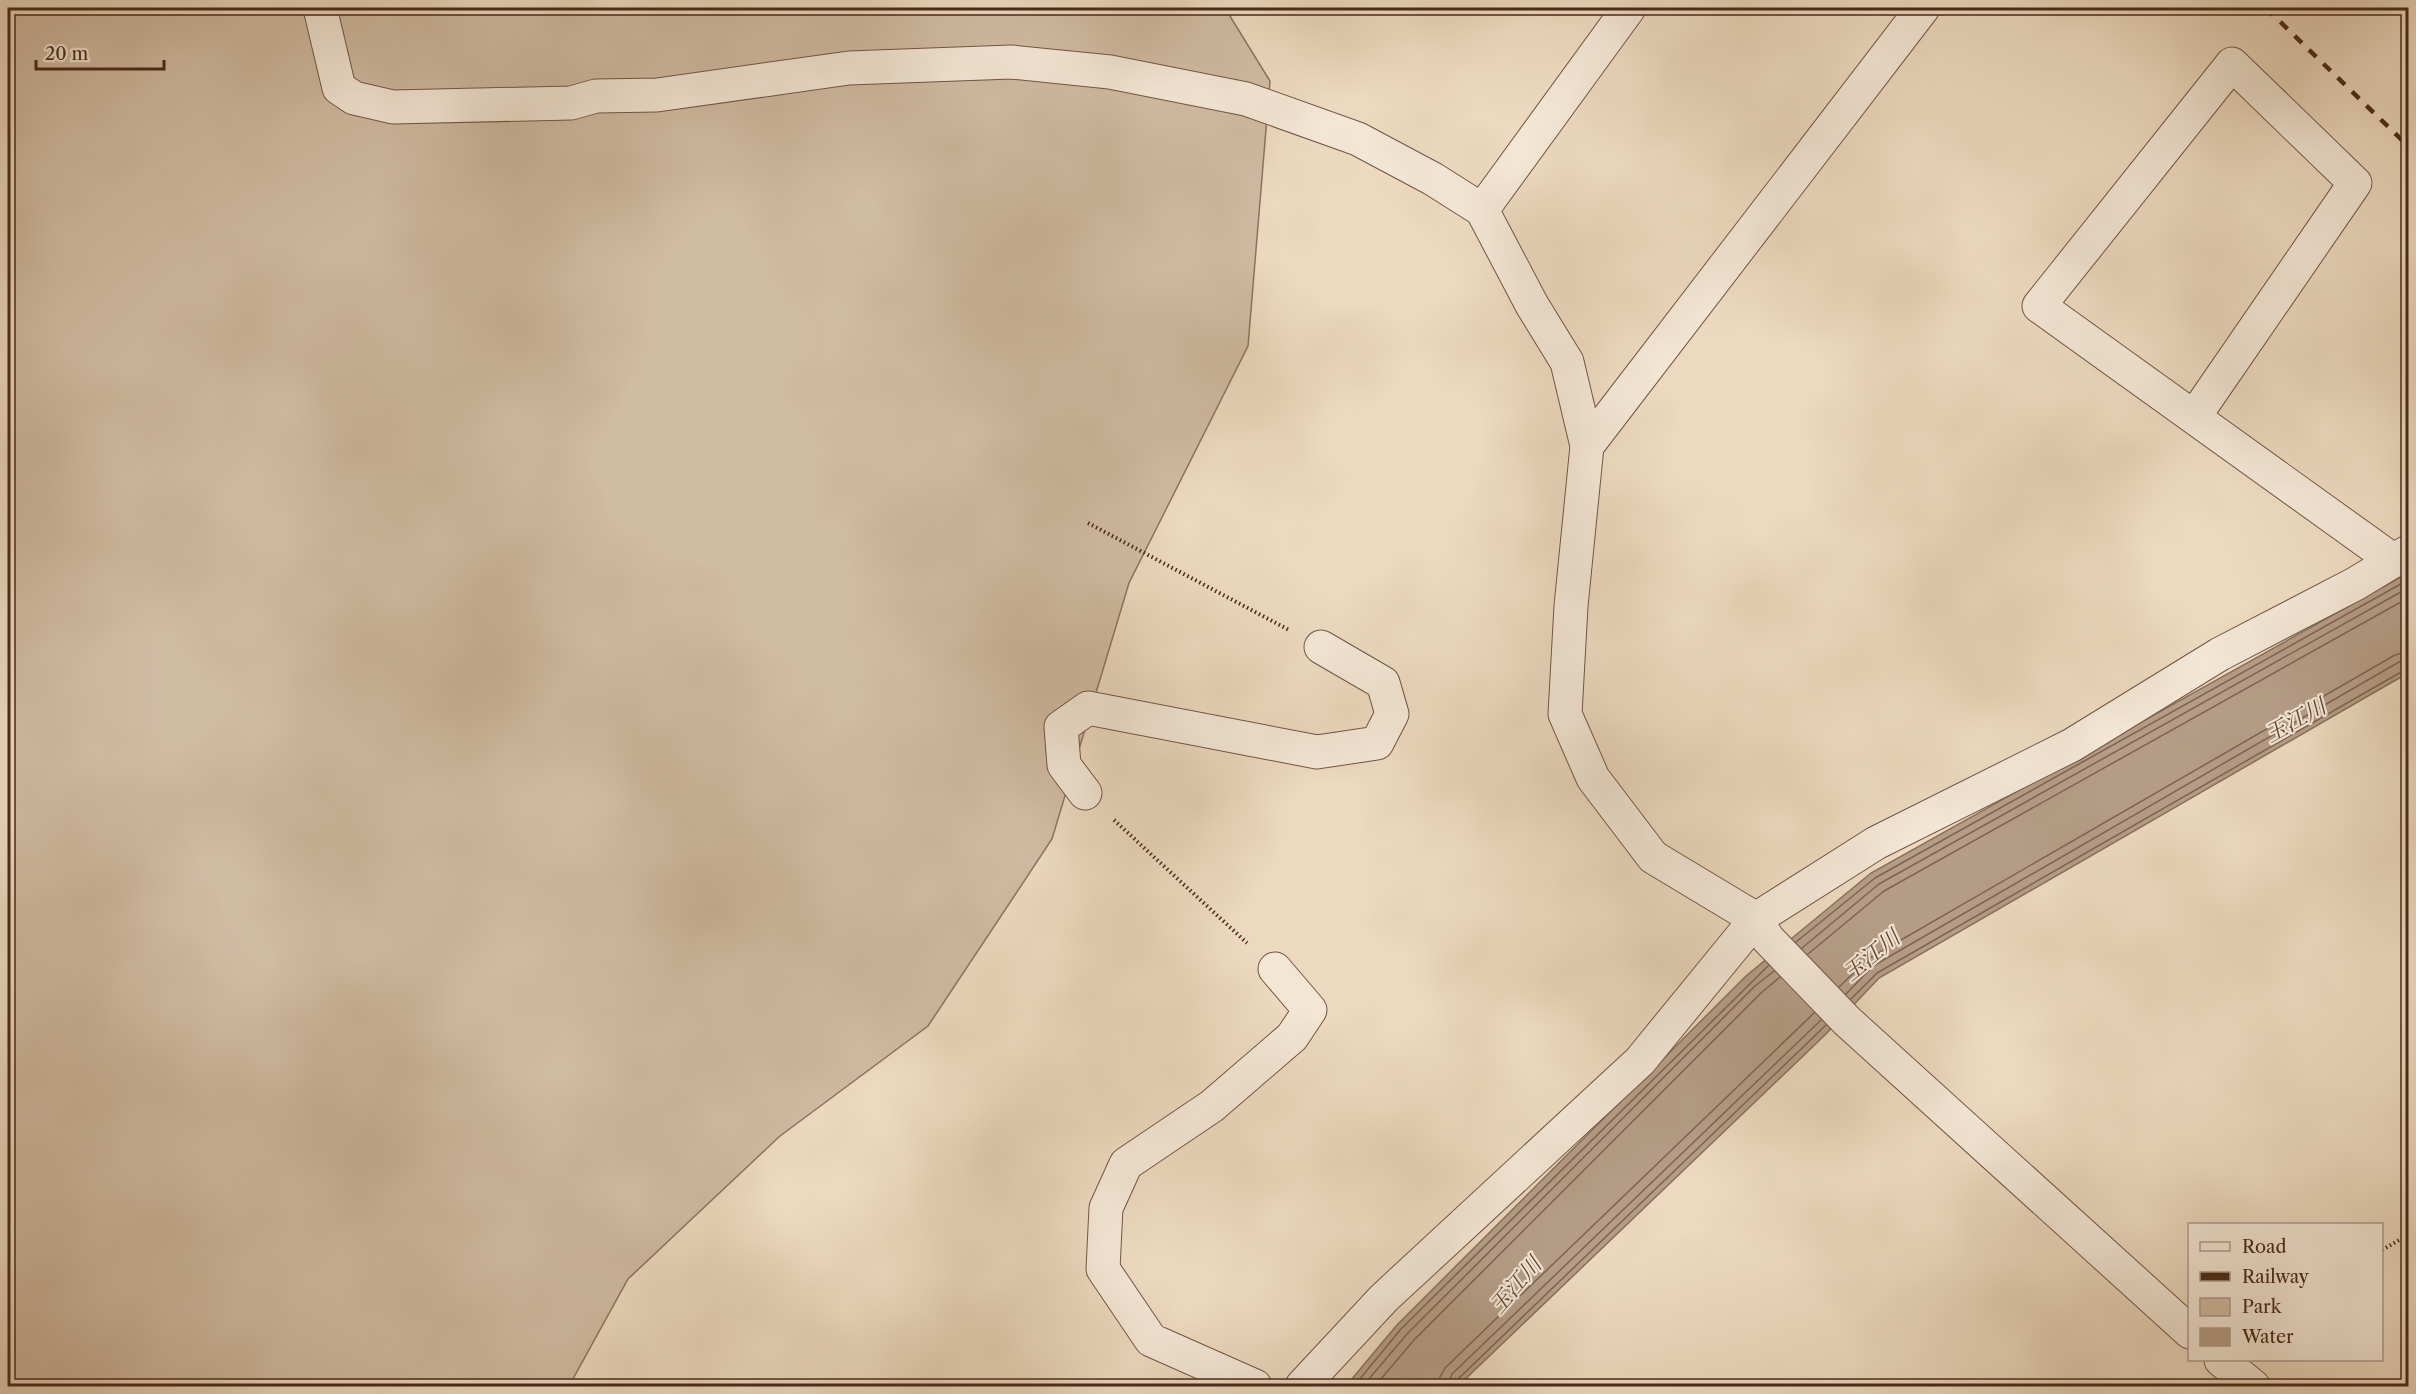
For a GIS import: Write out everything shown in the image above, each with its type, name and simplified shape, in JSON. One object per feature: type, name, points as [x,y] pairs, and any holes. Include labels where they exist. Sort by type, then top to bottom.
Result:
[{"type":"street","points":[[320,8],[339,88],[354,98],[393,107],[571,103],[596,96],[657,95],[849,68],[1011,62],[1110,72],[1246,99],[1358,139],[1433,179],[1482,210],[1532,305],[1567,362],[1587,446],[1571,606],[1565,714],[1593,778],[1653,857],[1762,929],[1847,1022],[2188,1330]]},
{"type":"street","points":[[1482,210],[1629,8]]},
{"type":"street","points":[[1587,446],[1659,356],[1923,8]]},
{"type":"street","points":[[1302,1386],[1384,1298],[1640,1061],[1762,929],[1876,843],[2072,745],[2220,654],[2401,556],[2194,417],[2039,306],[2232,64],[2355,183],[2194,417]]},
{"type":"street","points":[[1084,793],[1064,765],[1061,727],[1088,708],[1317,752],[1377,743],[1392,714],[1383,683],[1321,647]]},
{"type":"street","points":[[1255,1386],[1151,1340],[1103,1269],[1106,1208],[1126,1164],[1212,1106],[1292,1037],[1310,1010],[1275,969]]},
{"type":"street","points":[[2224,1361],[2253,1386]]},
{"type":"path","points":[[1088,523],[1321,647]]},
{"type":"path","points":[[1084,793],[1275,969]]},
{"type":"path","points":[[2383,1249],[2409,1235]]},
{"type":"green space","points":[[8,8],[1225,8],[1270,81],[1248,346],[1129,583],[1052,839],[928,1026],[780,1136],[628,1279],[569,1386],[8,1386]]},
{"type":"water","name":"玉江川","points":[[2408,573],[2408,673],[1879,978],[1826,1034],[1458,1386],[1346,1386],[1397,1325],[1746,976],[1871,873]]},
{"type":"railway","points":[[2266,8],[2408,146]]}]
